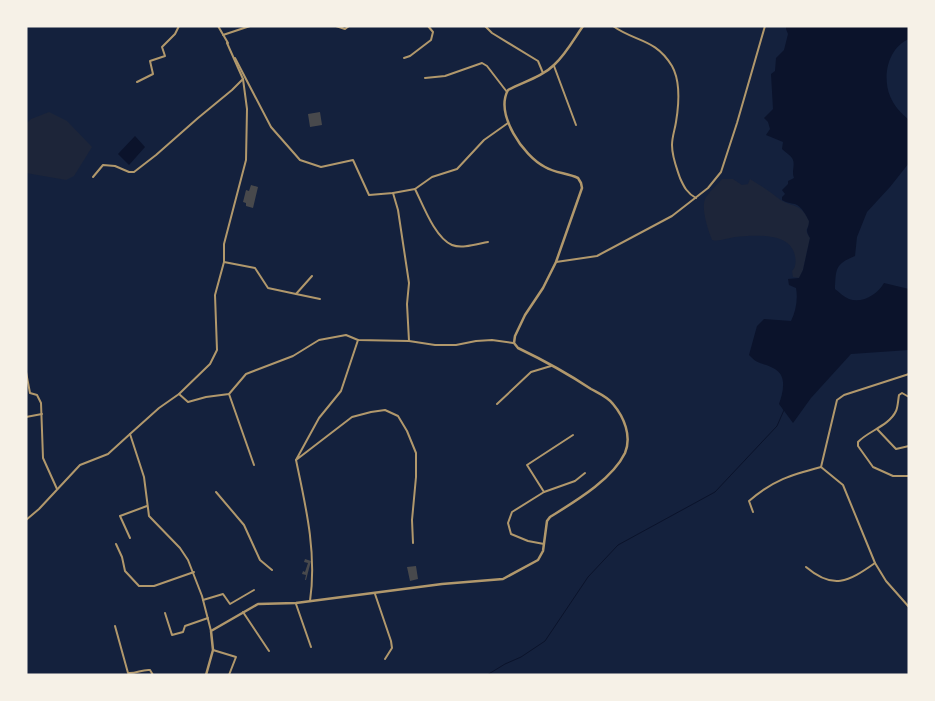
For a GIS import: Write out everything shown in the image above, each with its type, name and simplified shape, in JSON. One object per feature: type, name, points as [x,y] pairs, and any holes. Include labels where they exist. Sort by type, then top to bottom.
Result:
[{"type":"street","points":[[137,82],[152,74],[150,61],[165,56],[162,47],[175,34],[179,26]]},
{"type":"street","points":[[26,520],[39,509],[80,465],[108,454],[159,408],[179,394],[210,364],[217,350],[215,295],[224,262],[224,244],[246,160],[247,109],[243,79],[224,35],[218,26]]},
{"type":"street","points":[[224,35],[250,26]]},
{"type":"street","points":[[336,26],[345,29],[349,26]]},
{"type":"street","points":[[404,58],[410,56],[431,40],[433,32],[428,26]]},
{"type":"street","points":[[484,26],[492,33],[538,61],[543,73]]},
{"type":"street","points":[[514,343],[515,336],[525,315],[543,288],[556,262],[582,188],[578,178],[546,168],[530,158],[508,123],[505,97],[507,92],[553,66],[567,50],[583,26]]},
{"type":"street","points":[[613,26],[620,32],[650,43],[660,51],[672,66],[678,84],[676,119],[672,142],[673,161],[684,188],[696,198]]},
{"type":"street","points":[[556,262],[596,256],[672,216],[708,188],[721,172],[765,26]]},
{"type":"street","points":[[227,43],[271,127],[300,160],[321,167],[353,160],[369,195],[415,189],[432,177],[457,169],[484,140],[508,123]]},
{"type":"street","points":[[425,78],[445,76],[482,63],[487,66],[507,92]]},
{"type":"street","points":[[553,66],[576,125]]},
{"type":"street","points":[[93,177],[103,165],[115,166],[129,172],[134,172],[243,79]]},
{"type":"street","points":[[415,189],[438,235],[452,245],[460,246],[488,242]]},
{"type":"street","points":[[393,193],[398,210],[409,283],[407,304],[409,341]]},
{"type":"street","points":[[224,262],[255,268],[268,288],[320,299]]},
{"type":"street","points":[[296,294],[312,276]]},
{"type":"street","points":[[179,394],[188,402],[229,394],[246,374],[293,356],[320,340],[346,335],[358,340],[409,341],[435,345],[456,345],[492,340],[514,343],[518,348],[554,365],[612,402],[625,422],[628,433],[628,444],[624,454],[606,476],[586,494],[550,517],[547,521],[543,551],[538,560],[503,579],[442,584],[310,602],[258,604],[211,631]]},
{"type":"street","points":[[310,602],[313,561],[309,523],[296,460],[319,418],[341,391],[358,340]]},
{"type":"street","points":[[497,404],[531,372],[554,365]]},
{"type":"street","points":[[26,372],[30,393],[37,395],[42,403],[43,458],[57,489]]},
{"type":"street","points":[[821,467],[837,400],[844,395],[909,374]]},
{"type":"street","points":[[909,397],[902,393],[899,395],[896,412],[877,429],[862,437],[858,442],[858,446],[873,467],[893,476],[909,476]]},
{"type":"street","points":[[229,394],[254,465]]},
{"type":"street","points":[[296,460],[352,418],[385,410],[398,416],[407,431],[416,454],[412,520],[413,543]]},
{"type":"street","points":[[26,417],[42,414]]},
{"type":"street","points":[[877,429],[896,449],[909,446]]},
{"type":"street","points":[[130,434],[144,477],[150,516],[180,548],[194,572],[204,600],[213,650],[206,675]]},
{"type":"street","points":[[544,492],[527,465],[573,435]]},
{"type":"street","points":[[753,512],[749,502],[763,488],[786,477],[821,467]]},
{"type":"street","points":[[821,467],[843,485],[875,563],[886,581],[909,607]]},
{"type":"street","points":[[544,544],[528,541],[511,534],[508,523],[512,512],[544,492],[575,481],[585,473]]},
{"type":"street","points":[[216,492],[244,525],[260,560],[272,570]]},
{"type":"street","points":[[130,538],[120,516],[147,506]]},
{"type":"street","points":[[116,544],[122,557],[125,571],[139,586],[154,586],[194,572]]},
{"type":"street","points":[[806,567],[817,576],[834,582],[857,576],[875,563]]},
{"type":"street","points":[[204,600],[223,594],[230,604],[254,590]]},
{"type":"street","points":[[375,594],[392,648],[385,659]]},
{"type":"street","points":[[296,603],[311,647]]},
{"type":"street","points":[[243,612],[269,651]]},
{"type":"street","points":[[165,613],[172,635],[183,632],[185,626],[208,618]]},
{"type":"street","points":[[115,626],[128,673],[132,674],[150,670],[153,675]]},
{"type":"street","points":[[213,650],[236,657],[229,675]]},
{"type":"shaded area","points":[[786,26],[909,26],[909,39],[896,49],[892,56],[887,72],[887,80],[892,100],[909,120],[909,163],[867,212],[857,237],[855,256],[838,268],[835,289],[847,298],[859,300],[874,294],[884,283],[909,289],[909,350],[851,354],[811,398],[793,423],[779,404],[783,389],[781,375],[778,371],[758,362],[749,355],[757,326],[764,319],[791,321],[796,305],[797,292],[796,288],[789,285],[788,279],[799,278],[803,270],[810,238],[807,231],[809,221],[804,211],[795,204],[782,200],[785,194],[782,190],[788,184],[788,181],[794,178],[793,160],[782,149],[783,142],[766,135],[770,129],[768,122],[764,118],[773,109],[771,74],[775,71],[776,58],[784,50],[788,34]]},
{"type":"shaded area","points":[[49,112],[67,121],[92,147],[74,176],[66,180],[26,173],[26,124],[31,119]]},
{"type":"shaded area","points":[[135,136],[145,147],[129,165],[118,154]]},
{"type":"shaded area","points":[[722,179],[733,179],[742,185],[748,184],[750,179],[783,201],[803,211],[809,221],[807,232],[810,238],[803,270],[799,278],[793,277],[792,271],[796,260],[792,248],[779,239],[752,236],[718,241],[712,240],[705,218],[704,201]]},
{"type":"building","points":[[320,112],[322,125],[310,127],[308,114]]},
{"type":"building","points":[[251,185],[258,187],[253,208],[246,206],[246,203],[243,202],[246,190],[249,191]]},
{"type":"building","points":[[305,559],[311,561],[306,580],[306,575],[302,574],[303,571],[305,572],[308,563],[304,562]]},
{"type":"building","points":[[416,566],[418,579],[410,581],[407,567]]},
{"type":"waterway","points":[[487,675],[521,657],[545,641],[588,577],[618,545],[715,492],[777,426],[784,410]]}]
